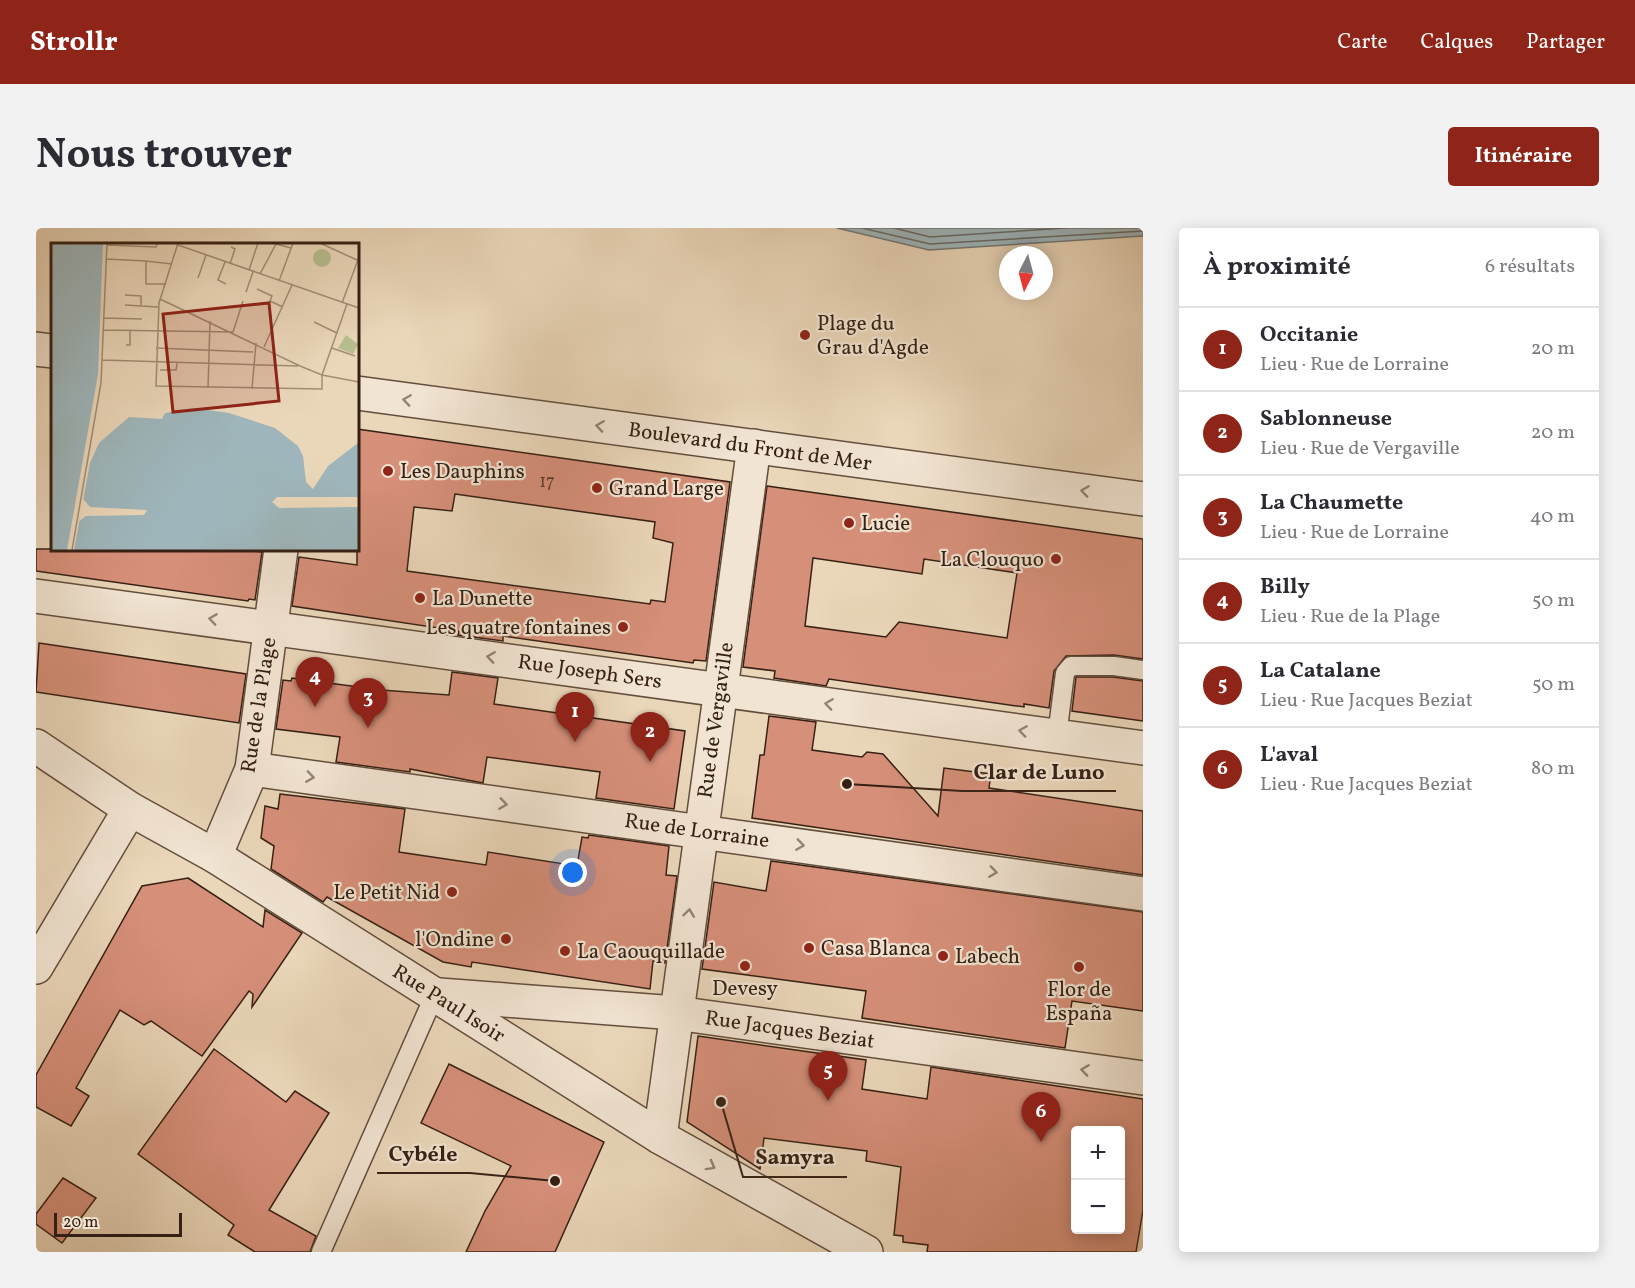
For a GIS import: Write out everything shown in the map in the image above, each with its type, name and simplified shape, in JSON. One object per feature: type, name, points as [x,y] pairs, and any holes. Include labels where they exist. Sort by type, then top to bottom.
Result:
[{"type":"street","points":[[36,349],[51,351]]},
{"type":"street","name":"Boulevard du Front de Mer","points":[[358,393],[1143,499]]},
{"type":"street","name":"Rue de Vergaville","points":[[660,1137],[719,689],[754,446]]},
{"type":"street","name":"Rue de la Plage","points":[[215,856],[252,769],[281,550]]},
{"type":"street","name":"Rue Joseph Sers","points":[[36,596],[1143,748]]},
{"type":"street","name":"Rue Paul Isoir","points":[[36,747],[130,809],[215,856],[660,1137],[866,1252]]},
{"type":"street","name":"Rue de Lorraine","points":[[252,769],[1143,894]]},
{"type":"street","points":[[36,968],[130,809]]},
{"type":"street","name":"Rue Jacques Beziat","points":[[435,994],[676,1012],[1143,1078]]},
{"type":"lane","points":[[1057,736],[1065,673],[1071,666],[1114,666],[1143,670]]},
{"type":"lane","points":[[321,1252],[435,994]]},
{"type":"water","points":[[837,228],[1143,228],[1143,236],[929,250]]},
{"type":"building","points":[[358,429],[730,482],[706,661],[694,660],[693,663],[503,636],[503,641],[458,635],[459,631],[292,606],[299,557],[357,565]],"holes":[[[455,494],[655,522],[653,538],[673,543],[665,602],[651,600],[650,604],[407,571],[414,507],[452,511]]]},
{"type":"building","points":[[767,486],[1143,539],[1143,659],[1114,655],[1066,656],[1054,671],[1049,708],[1024,704],[1024,707],[829,679],[826,686],[774,678],[775,671],[743,667]],"holes":[[[813,558],[922,574],[924,559],[1017,573],[1007,638],[899,622],[886,637],[805,626]]]},
{"type":"building","points":[[36,549],[262,552],[255,600],[249,599],[248,601],[36,571]]},
{"type":"building","points":[[39,643],[246,674],[239,723],[36,692]]},
{"type":"building","points":[[452,672],[498,678],[494,704],[685,731],[674,809],[596,798],[600,772],[487,757],[483,783],[410,769],[410,772],[336,762],[340,737],[276,729],[283,680],[291,681],[292,678],[381,690],[449,695]]},
{"type":"building","points":[[1076,677],[1113,677],[1143,681],[1143,721],[1072,711]]},
{"type":"building","points":[[769,716],[816,722],[812,750],[862,757],[867,752],[883,754],[938,816],[944,768],[991,774],[989,788],[1143,811],[1143,875],[752,818],[760,755],[764,755]]},
{"type":"building","points":[[280,794],[405,809],[399,852],[486,865],[488,852],[577,866],[582,837],[588,838],[589,835],[669,846],[666,875],[677,876],[665,963],[653,961],[650,989],[472,962],[471,967],[443,962],[327,897],[323,902],[271,869],[274,846],[261,838],[265,806],[278,809]]},
{"type":"building","points":[[771,861],[1143,912],[1143,1011],[1072,1001],[1065,1048],[862,1018],[866,991],[702,969],[714,882],[766,891]]},
{"type":"building","points":[[188,878],[263,927],[265,910],[302,933],[252,1007],[253,994],[249,991],[202,1056],[151,1021],[144,1025],[120,1010],[76,1088],[89,1096],[71,1126],[36,1107],[36,1075],[142,886]]},
{"type":"building","points":[[698,1036],[866,1060],[862,1089],[927,1099],[931,1067],[1143,1099],[1143,1210],[1136,1252],[927,1252],[928,1245],[903,1242],[903,1236],[894,1235],[901,1167],[866,1161],[867,1151],[764,1138],[760,1169],[687,1122]]},
{"type":"building","points":[[214,1049],[286,1102],[295,1091],[329,1113],[269,1210],[316,1236],[310,1252],[255,1252],[228,1235],[234,1225],[138,1154]]},
{"type":"building","points":[[449,1064],[604,1142],[555,1252],[466,1252],[485,1211],[511,1166],[421,1123]]},
{"type":"building","points":[[63,1178],[96,1198],[62,1243],[36,1224],[36,1214]]},
{"type":"place","name":"Plage du Grau d'Agde","points":[[805,335]]},
{"type":"place","name":"Les Dauphins","points":[[388,471]]},
{"type":"place","name":"Grand Large","points":[[597,488]]},
{"type":"place","name":"Lucie","points":[[849,523]]},
{"type":"place","name":"La Clouquo","points":[[1056,559]]},
{"type":"place","name":"La Dunette","points":[[420,598]]},
{"type":"place","name":"Les quatre fontaines","points":[[623,627]]},
{"type":"place","name":"Billy","points":[[315,707]]},
{"type":"place","name":"La Chaumette","points":[[368,728]]},
{"type":"place","name":"Occitanie","points":[[575,742]]},
{"type":"place","name":"Sablonneuse","points":[[650,762]]},
{"type":"place","name":"Clar de Luno","points":[[847,784]]},
{"type":"place","name":"Le Petit Nid","points":[[452,892]]},
{"type":"place","name":"l'Ondine","points":[[506,939]]},
{"type":"place","name":"Casa Blanca","points":[[809,948]]},
{"type":"place","name":"La Caouquillade","points":[[565,951]]},
{"type":"place","name":"Labech","points":[[943,956]]},
{"type":"place","name":"Devesy","points":[[745,966]]},
{"type":"place","name":"Flor de España","points":[[1079,967]]},
{"type":"place","name":"La Catalane","points":[[828,1101]]},
{"type":"place","name":"Samyra","points":[[721,1102]]},
{"type":"place","name":"L'aval","points":[[1041,1142]]},
{"type":"place","name":"Cybéle","points":[[555,1181]]}]
